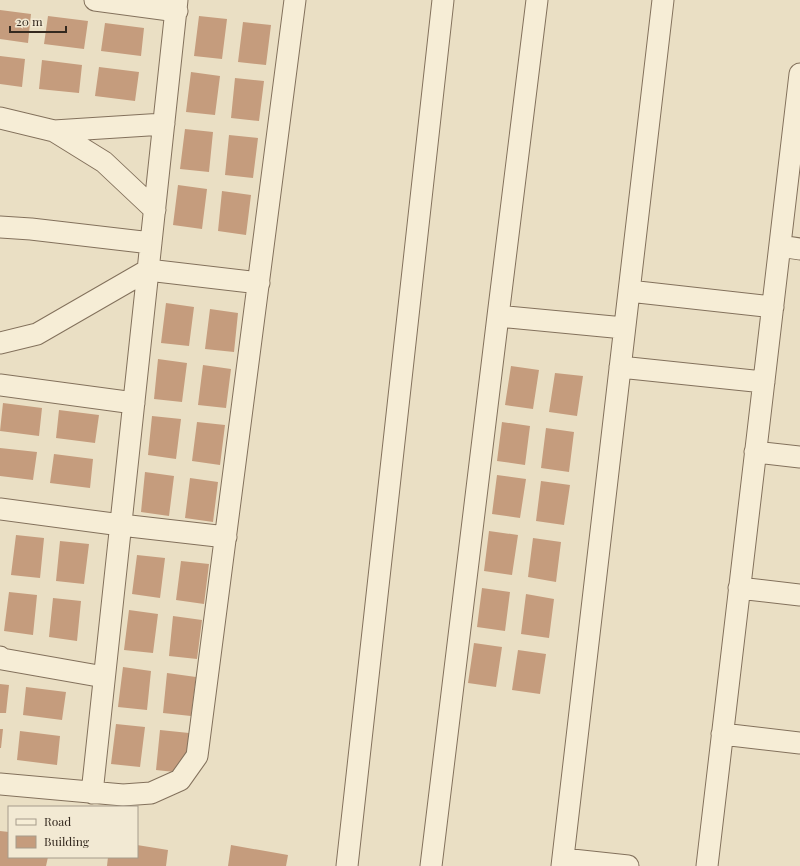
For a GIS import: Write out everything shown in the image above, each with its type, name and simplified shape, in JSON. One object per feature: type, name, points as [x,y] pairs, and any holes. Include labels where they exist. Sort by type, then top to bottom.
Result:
[{"type":"street","points":[[92,793],[177,5],[95,0]]},
{"type":"street","points":[[0,784],[124,795],[151,793],[180,780],[197,756],[258,283],[290,0]]},
{"type":"street","points":[[347,866],[443,0]]},
{"type":"street","points":[[431,866],[537,0]]},
{"type":"street","points":[[628,866],[563,862],[663,0]]},
{"type":"street","points":[[707,866],[772,307],[790,248],[800,74]]},
{"type":"street","points":[[0,118],[54,131],[164,124]]},
{"type":"street","points":[[54,131],[104,162],[155,210]]},
{"type":"street","points":[[0,227],[31,229],[151,243]]},
{"type":"street","points":[[0,343],[36,334],[148,270],[258,283]]},
{"type":"street","points":[[629,291],[772,307]]},
{"type":"street","points":[[498,316],[624,328]]},
{"type":"street","points":[[620,367],[764,382]]},
{"type":"street","points":[[0,385],[134,403]]},
{"type":"street","points":[[756,452],[800,457]]},
{"type":"street","points":[[0,509],[226,537]]},
{"type":"street","points":[[740,588],[800,595]]},
{"type":"street","points":[[0,657],[2,659],[104,677]]},
{"type":"street","points":[[722,734],[800,743]]},
{"type":"building","points":[[0,10],[31,14],[28,43],[0,39]]},
{"type":"building","points":[[48,16],[88,21],[84,49],[44,44]]},
{"type":"building","points":[[199,16],[227,19],[222,59],[194,56]]},
{"type":"building","points":[[243,22],[271,25],[266,65],[238,62]]},
{"type":"building","points":[[105,23],[144,28],[141,56],[101,51]]},
{"type":"building","points":[[0,56],[25,59],[22,87],[0,84]]},
{"type":"building","points":[[42,60],[82,65],[79,93],[39,89]]},
{"type":"building","points":[[99,67],[139,72],[135,101],[95,96]]},
{"type":"building","points":[[191,72],[220,76],[215,115],[186,112]]},
{"type":"building","points":[[235,78],[264,81],[259,121],[231,118]]},
{"type":"building","points":[[185,129],[213,132],[209,172],[180,169]]},
{"type":"building","points":[[229,135],[258,138],[253,178],[225,175]]},
{"type":"building","points":[[178,185],[207,189],[202,229],[173,225]]},
{"type":"building","points":[[222,191],[251,195],[246,235],[218,231]]},
{"type":"building","points":[[166,303],[194,307],[189,346],[161,343]]},
{"type":"building","points":[[210,309],[238,313],[234,352],[205,349]]},
{"type":"building","points":[[158,359],[187,363],[182,402],[154,399]]},
{"type":"building","points":[[203,365],[231,369],[226,408],[198,405]]},
{"type":"building","points":[[511,366],[539,370],[533,409],[505,405]]},
{"type":"building","points":[[555,373],[583,376],[577,416],[549,412]]},
{"type":"building","points":[[3,403],[42,408],[39,436],[0,431]]},
{"type":"building","points":[[59,410],[99,415],[95,443],[56,438]]},
{"type":"building","points":[[152,416],[181,419],[176,459],[148,455]]},
{"type":"building","points":[[197,422],[225,425],[220,465],[192,461]]},
{"type":"building","points":[[502,422],[530,426],[525,465],[497,461]]},
{"type":"building","points":[[546,428],[574,432],[569,472],[541,468]]},
{"type":"building","points":[[0,448],[37,452],[33,480],[0,476]]},
{"type":"building","points":[[54,454],[93,459],[90,488],[50,483]]},
{"type":"building","points":[[145,472],[174,476],[169,516],[141,512]]},
{"type":"building","points":[[497,475],[526,479],[520,518],[492,514]]},
{"type":"building","points":[[190,478],[218,482],[213,522],[185,518]]},
{"type":"building","points":[[541,481],[570,485],[564,525],[536,521]]},
{"type":"building","points":[[489,531],[518,535],[512,575],[484,571]]},
{"type":"building","points":[[16,535],[44,538],[40,578],[11,575]]},
{"type":"building","points":[[533,538],[561,542],[556,582],[528,577]]},
{"type":"building","points":[[60,541],[89,544],[84,584],[56,581]]},
{"type":"building","points":[[137,555],[165,558],[160,598],[132,594]]},
{"type":"building","points":[[181,561],[209,564],[204,604],[176,600]]},
{"type":"building","points":[[482,588],[510,592],[505,631],[477,627]]},
{"type":"building","points":[[9,592],[37,595],[33,635],[4,631]]},
{"type":"building","points":[[526,594],[554,599],[549,638],[521,634]]},
{"type":"building","points":[[53,598],[81,601],[77,641],[49,637]]},
{"type":"building","points":[[129,610],[158,614],[153,653],[124,650]]},
{"type":"building","points":[[173,616],[202,620],[197,659],[169,656]]},
{"type":"building","points":[[474,643],[502,647],[496,687],[468,683]]},
{"type":"building","points":[[518,650],[546,654],[540,694],[512,690]]},
{"type":"building","points":[[123,667],[151,671],[147,710],[118,707]]},
{"type":"building","points":[[167,673],[196,677],[191,716],[163,713]]},
{"type":"building","points":[[0,684],[9,685],[6,713],[0,713]]},
{"type":"building","points":[[26,687],[66,692],[62,720],[23,715]]},
{"type":"building","points":[[116,724],[145,727],[140,767],[111,764]]},
{"type":"building","points":[[0,729],[3,729],[1,748],[0,748]]},
{"type":"building","points":[[160,730],[189,733],[184,773],[156,770]]},
{"type":"building","points":[[20,731],[60,736],[57,765],[17,760]]},
{"type":"building","points":[[0,831],[8,832],[8,858],[48,858],[46,866],[0,866]]},
{"type":"building","points":[[138,845],[168,850],[166,866],[107,866],[108,858],[138,858]]},
{"type":"building","points":[[231,845],[288,855],[286,866],[228,866]]}]
